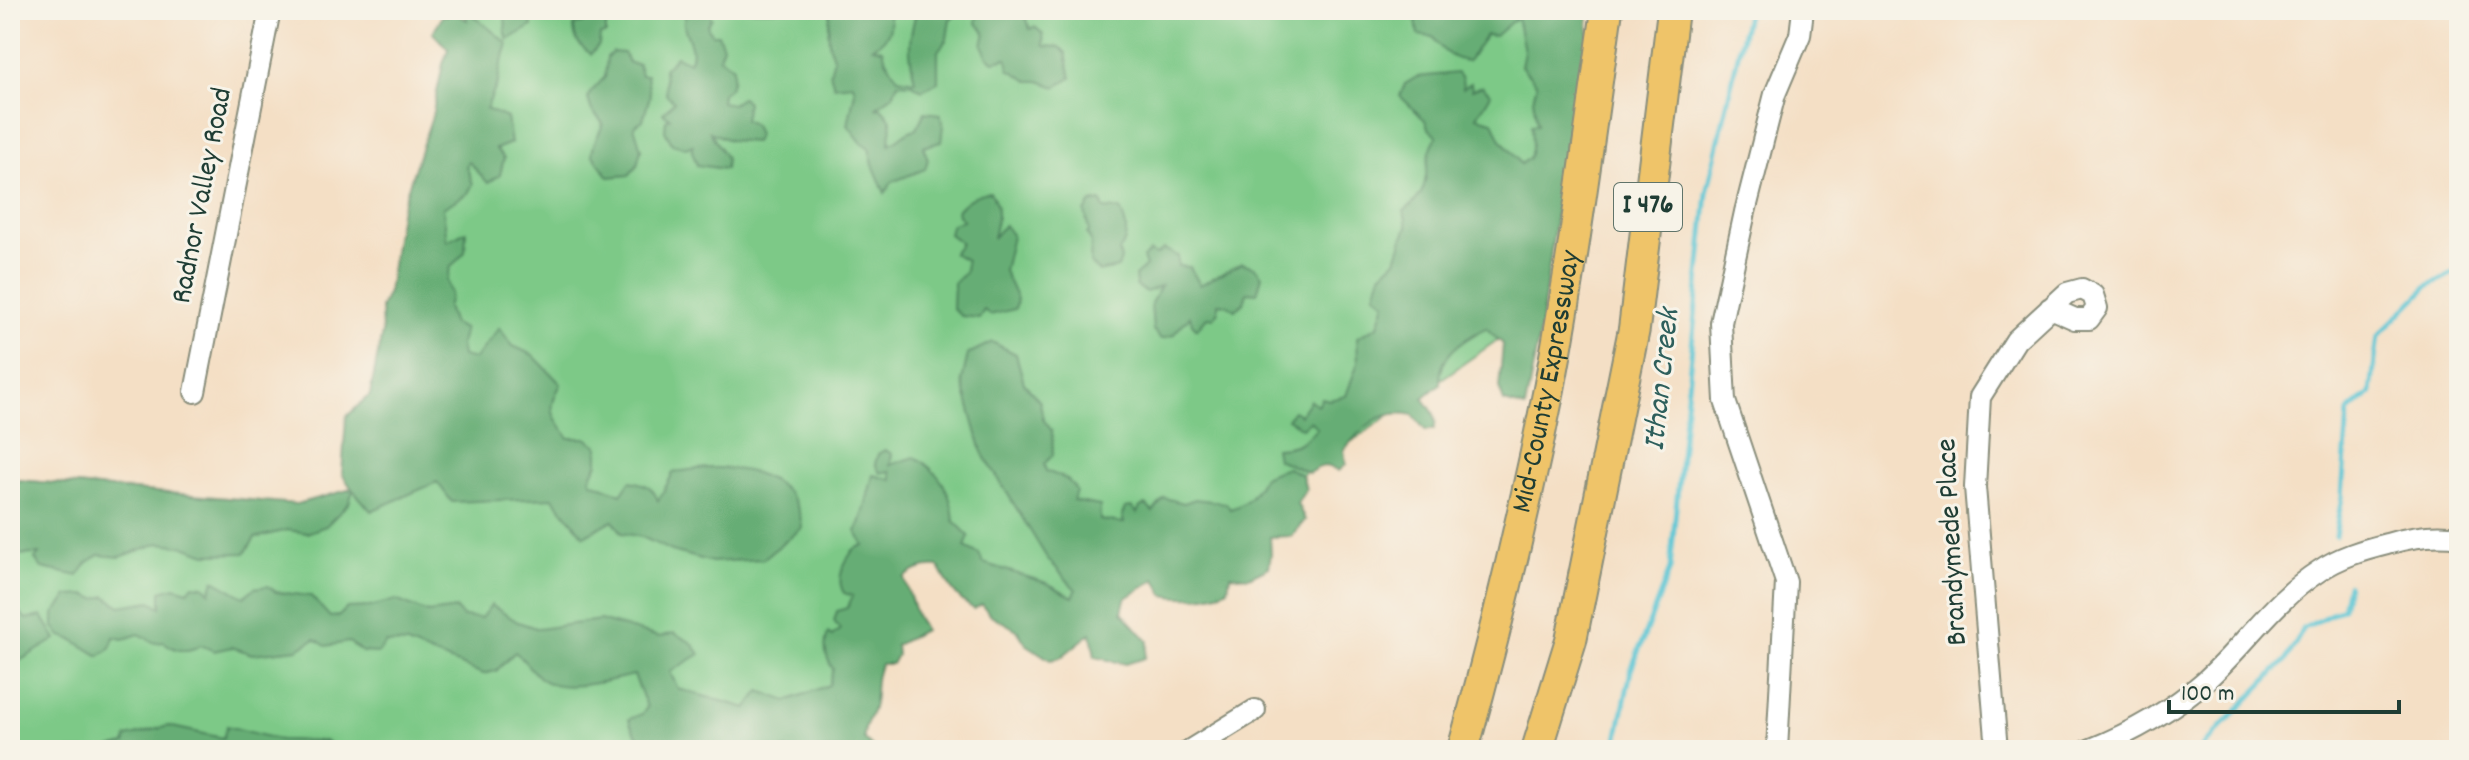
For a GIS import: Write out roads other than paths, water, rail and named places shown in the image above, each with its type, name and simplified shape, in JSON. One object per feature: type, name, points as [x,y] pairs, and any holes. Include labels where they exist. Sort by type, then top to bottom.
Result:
[{"type":"highway","name":"Mid-County Expressway","points":[[1463,750],[1508,580],[1546,401],[1568,280],[1607,10]]},
{"type":"highway","name":"I 476","points":[[1537,750],[1571,640],[1634,329],[1673,10]]},
{"type":"street","name":"Radnor Valley Road","points":[[195,392],[270,10]]},
{"type":"street","points":[[1777,750],[1786,582],[1725,401],[1721,323],[1775,94],[1800,35],[1803,10]]},
{"type":"street","name":"Brandymede Place","points":[[1997,750],[1975,487],[1980,397],[2016,340],[2050,308]]},
{"type":"street","points":[[2089,750],[2154,717],[2204,682],[2288,595],[2320,570],[2356,552],[2399,540],[2443,534],[2459,537]]},
{"type":"street","points":[[1190,750],[1255,710]]},
{"type":"waterway","name":"Ithan Creek","points":[[1615,750],[1631,670],[1670,569],[1707,193],[1748,10]]},
{"type":"waterway","points":[[2335,536],[2342,497],[2348,412],[2371,392],[2378,336],[2428,286],[2459,270]]},
{"type":"waterway","points":[[2199,750],[2286,660],[2304,628],[2343,608],[2348,585]]}]
